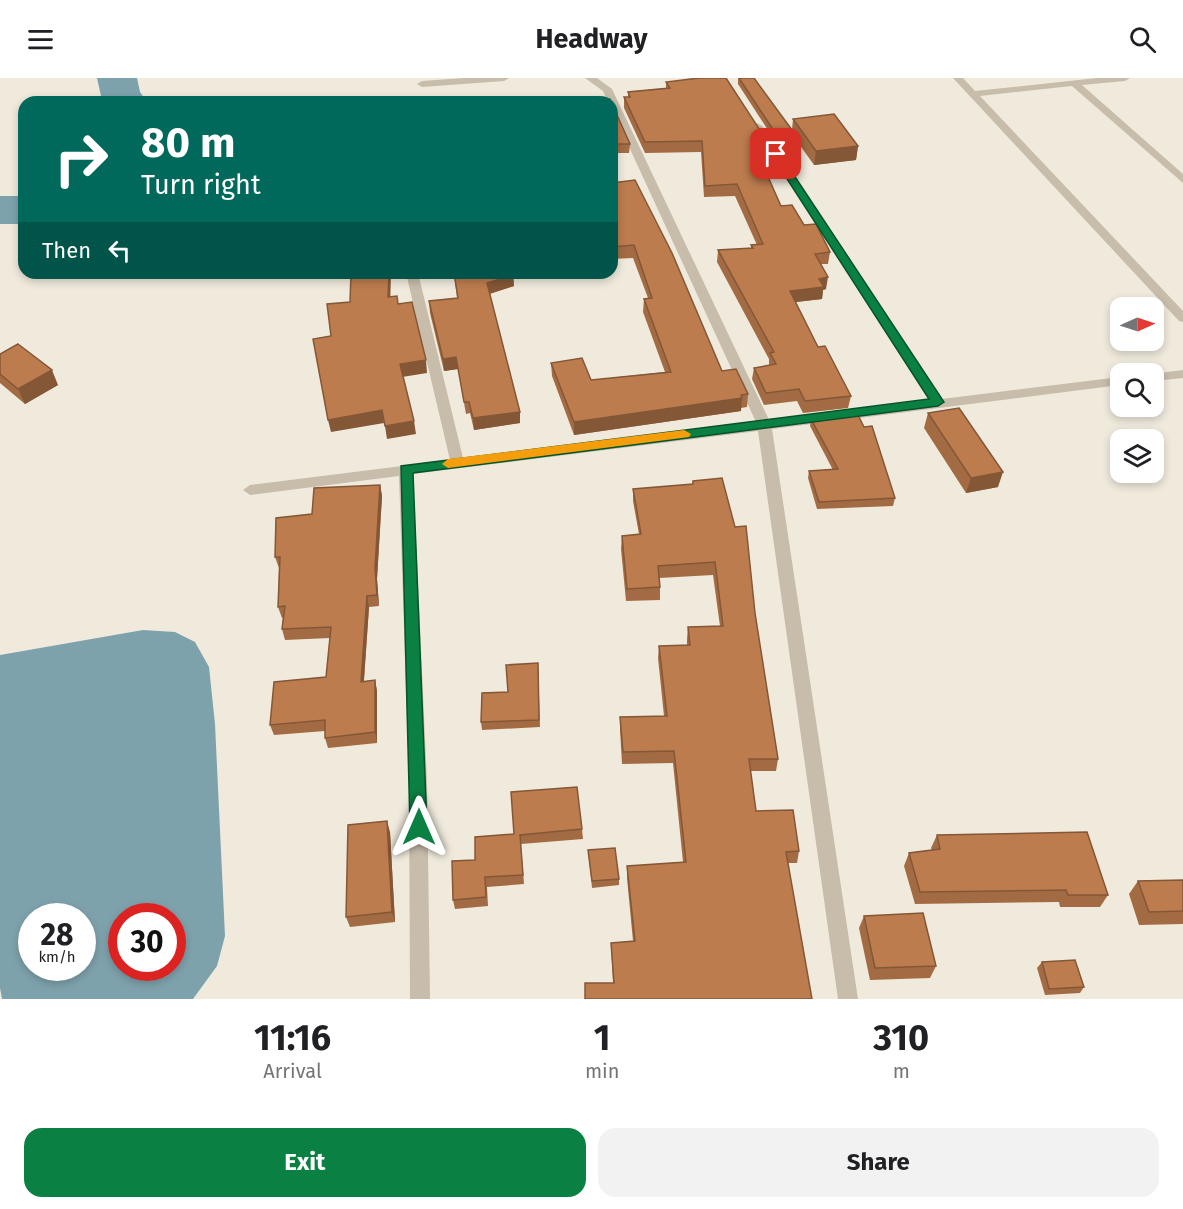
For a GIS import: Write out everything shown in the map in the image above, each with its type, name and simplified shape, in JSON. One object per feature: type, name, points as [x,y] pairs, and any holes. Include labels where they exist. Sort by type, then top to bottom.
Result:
[{"type":"street","points":[[422,84],[504,78]]},
{"type":"street","points":[[590,78],[607,89],[610,96]]},
{"type":"street","points":[[958,78],[1183,318]]},
{"type":"street","points":[[973,94],[1125,78]]},
{"type":"street","points":[[1074,83],[1183,180]]},
{"type":"street","points":[[618,112],[764,424],[848,999]]},
{"type":"street","points":[[751,117],[938,402]]},
{"type":"street","points":[[413,279],[457,462]]},
{"type":"street","points":[[1164,376],[1183,374]]},
{"type":"street","points":[[250,490],[457,462],[1110,382]]},
{"type":"street","points":[[406,470],[418,781],[420,999]]},
{"type":"water","points":[[143,630],[175,632],[195,642],[209,667],[215,724],[225,936],[217,966],[193,999],[2,999],[0,988],[0,655]]},
{"type":"building","points":[[726,78],[767,141],[753,143],[781,206],[792,205],[804,225],[816,224],[830,252],[815,254],[828,277],[819,279],[824,287],[790,291],[818,347],[825,346],[851,396],[805,401],[799,389],[766,393],[754,368],[776,364],[770,353],[774,352],[718,250],[753,248],[751,245],[763,244],[737,184],[705,186],[702,141],[645,142],[624,97],[630,97],[628,92],[670,88],[666,82]]},
{"type":"building","points":[[739,78],[754,78],[800,141],[782,143]]},
{"type":"building","points":[[834,114],[858,146],[816,151],[793,119]]},
{"type":"building","points":[[618,117],[630,144],[618,144]]},
{"type":"building","points":[[635,180],[672,253],[722,371],[736,369],[748,394],[741,395],[742,398],[574,422],[551,363],[582,358],[591,380],[671,372],[644,299],[652,298],[634,245],[618,246],[618,182]]},
{"type":"building","points":[[351,279],[389,279],[388,297],[397,296],[398,304],[412,302],[426,360],[400,364],[414,421],[385,426],[382,410],[328,420],[313,339],[331,336],[327,304],[350,302]]},
{"type":"building","points":[[455,279],[500,279],[487,283],[520,412],[473,418],[469,402],[464,402],[456,357],[443,359],[429,301],[458,298]]},
{"type":"building","points":[[18,344],[52,370],[18,389],[0,374],[0,354]]},
{"type":"building","points":[[959,408],[1003,472],[971,478],[928,413]]},
{"type":"building","points":[[857,413],[864,427],[872,426],[895,498],[819,502],[809,471],[838,469],[811,419]]},
{"type":"building","points":[[722,478],[735,527],[746,526],[755,613],[778,759],[749,759],[756,811],[793,810],[799,851],[786,852],[812,999],[585,999],[585,983],[614,983],[611,943],[635,941],[627,866],[686,862],[674,751],[623,752],[620,717],[667,716],[659,646],[690,645],[688,627],[723,626],[715,562],[658,566],[660,587],[627,589],[622,536],[641,534],[633,489],[693,484],[693,481]]},
{"type":"building","points":[[380,485],[375,568],[377,595],[367,596],[361,682],[375,680],[375,732],[325,738],[325,720],[270,725],[274,682],[326,677],[331,627],[282,629],[285,606],[278,607],[280,557],[275,557],[276,518],[312,514],[314,488]]},
{"type":"building","points":[[538,663],[539,720],[481,722],[482,693],[508,692],[506,665]]},
{"type":"building","points":[[577,787],[582,829],[520,835],[523,875],[485,877],[486,897],[453,900],[452,861],[475,860],[475,837],[514,834],[511,792]]},
{"type":"building","points":[[387,821],[392,912],[346,917],[348,825]]},
{"type":"building","points":[[1087,832],[1108,895],[1068,895],[1066,890],[920,892],[909,853],[940,849],[937,835]]},
{"type":"building","points":[[615,848],[619,879],[592,881],[588,850]]},
{"type":"building","points":[[1183,880],[1183,911],[1149,912],[1138,881]]},
{"type":"building","points":[[923,913],[936,966],[875,968],[864,916]]},
{"type":"building","points":[[1075,960],[1084,987],[1049,989],[1042,962]]},
{"type":"waterway","points":[[117,78],[121,96]]},
{"type":"waterway","points":[[0,210],[18,210]]},
{"type":"slow traffic","points":[[448,464],[684,434]]},
{"type":"route","points":[[419,827],[406,470],[938,402],[776,154]]}]
